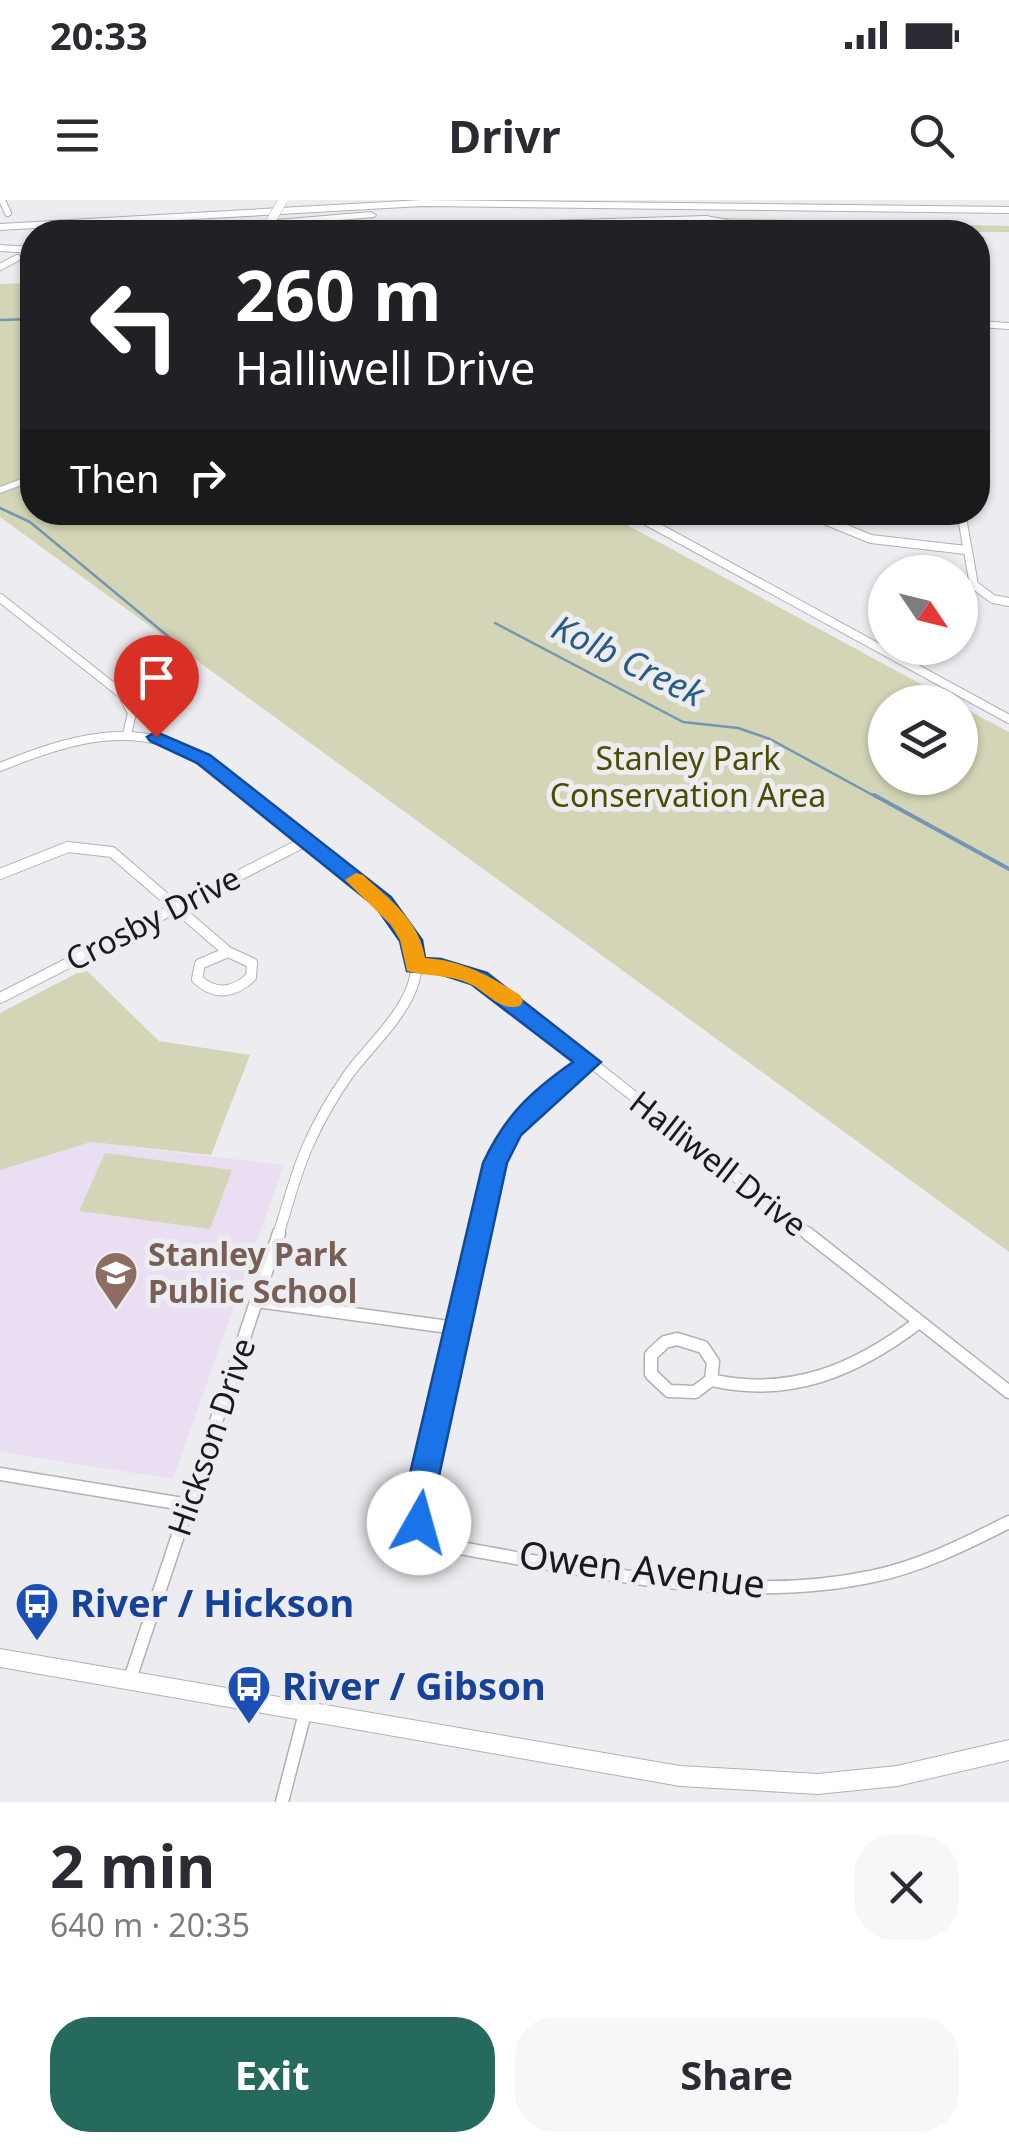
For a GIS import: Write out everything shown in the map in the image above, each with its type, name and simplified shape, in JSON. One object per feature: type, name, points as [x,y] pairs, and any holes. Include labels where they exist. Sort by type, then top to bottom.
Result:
[{"type":"highway","points":[[87,220],[359,200]]},
{"type":"highway","points":[[639,200],[673,203]]},
{"type":"highway","points":[[286,204],[673,203],[906,211],[1009,210]]},
{"type":"highway","points":[[281,220],[388,214],[607,211],[1009,219]]},
{"type":"highway","points":[[316,220],[388,214]]},
{"type":"street","points":[[2,200],[8,213]]},
{"type":"street","points":[[0,267],[17,258]]},
{"type":"street","points":[[654,525],[1009,719]]},
{"type":"street","points":[[836,525],[871,540],[966,550]]},
{"type":"street","points":[[963,525],[974,585],[993,599],[1009,602]]},
{"type":"street","points":[[0,598],[122,694],[132,713],[128,734]]},
{"type":"street","points":[[0,767],[80,738],[128,734],[156,737],[204,759],[384,902],[411,940],[414,965]]},
{"type":"street","name":"Crosby Drive","points":[[0,998],[306,841]]},
{"type":"street","points":[[0,874],[52,850],[74,845],[97,846],[112,852],[228,952],[246,958],[253,970],[244,984],[222,992],[202,986],[196,972],[200,964],[228,952]]},
{"type":"street","name":"Halliwell Drive","points":[[414,965],[441,967],[479,979],[1009,1392]]},
{"type":"street","name":"Hickson Drive","points":[[130,1679],[322,1116],[348,1075],[396,1016],[411,988],[414,965]]},
{"type":"street","name":"Owen Avenue","points":[[590,1062],[550,1091],[511,1130],[495,1163],[456,1328],[419,1523],[433,1537],[454,1547],[714,1587],[762,1588],[858,1582],[904,1571],[974,1543],[1009,1522]]},
{"type":"street","points":[[258,1301],[456,1328]]},
{"type":"street","points":[[710,1380],[740,1390],[804,1385],[858,1365],[919,1322]]},
{"type":"street","points":[[688,1340],[710,1355],[714,1371],[710,1380],[695,1392],[669,1391],[651,1374],[651,1355],[665,1342],[688,1340]]},
{"type":"street","points":[[0,1474],[189,1504]]},
{"type":"street","points":[[0,1658],[680,1776],[818,1784],[897,1776],[1009,1750]]},
{"type":"street","points":[[282,1802],[305,1713]]},
{"type":"shaded area","name":"Stanley Park Public School","points":[[91,1142],[284,1165],[173,1479],[0,1452],[0,1170]]},
{"type":"green space","points":[[724,218],[795,220],[730,220]]},
{"type":"green space","points":[[990,225],[1009,226],[1009,232],[990,232]]},
{"type":"green space","name":"Stanley Park Conservation Area","points":[[20,283],[20,525],[627,525],[868,655],[868,665],[886,665],[923,685],[868,685],[868,795],[978,795],[978,716],[1009,732],[1009,1252],[0,517],[0,284]]},
{"type":"green space","points":[[85,969],[159,1041],[250,1055],[211,1155],[91,1142],[0,1170],[0,1013]]},
{"type":"green space","points":[[105,1153],[232,1170],[210,1229],[79,1211]]},
{"type":"waterway","points":[[0,320],[20,319]]},
{"type":"waterway","points":[[0,508],[20,517]]},
{"type":"waterway","points":[[34,525],[181,647]]},
{"type":"waterway","name":"Kolb Creek","points":[[495,623],[683,722],[738,728],[770,739],[878,798]]},
{"type":"waterway","name":"Kolb Creek","points":[[874,795],[1009,869]]},
{"type":"slow traffic","points":[[356,880],[399,920],[411,940],[414,965],[441,967],[479,979],[512,1001]]},
{"type":"place","name":"Stanley Park Public School","points":[[116,1311]]},
{"type":"place","name":"River / Hickson","points":[[37,1642]]},
{"type":"place","name":"River / Gibson","points":[[249,1725]]},
{"type":"route","points":[[156,737],[204,759],[384,902],[411,940],[414,965],[441,967],[479,979],[590,1062],[550,1091],[511,1130],[495,1163],[419,1499],[419,1523]]}]
